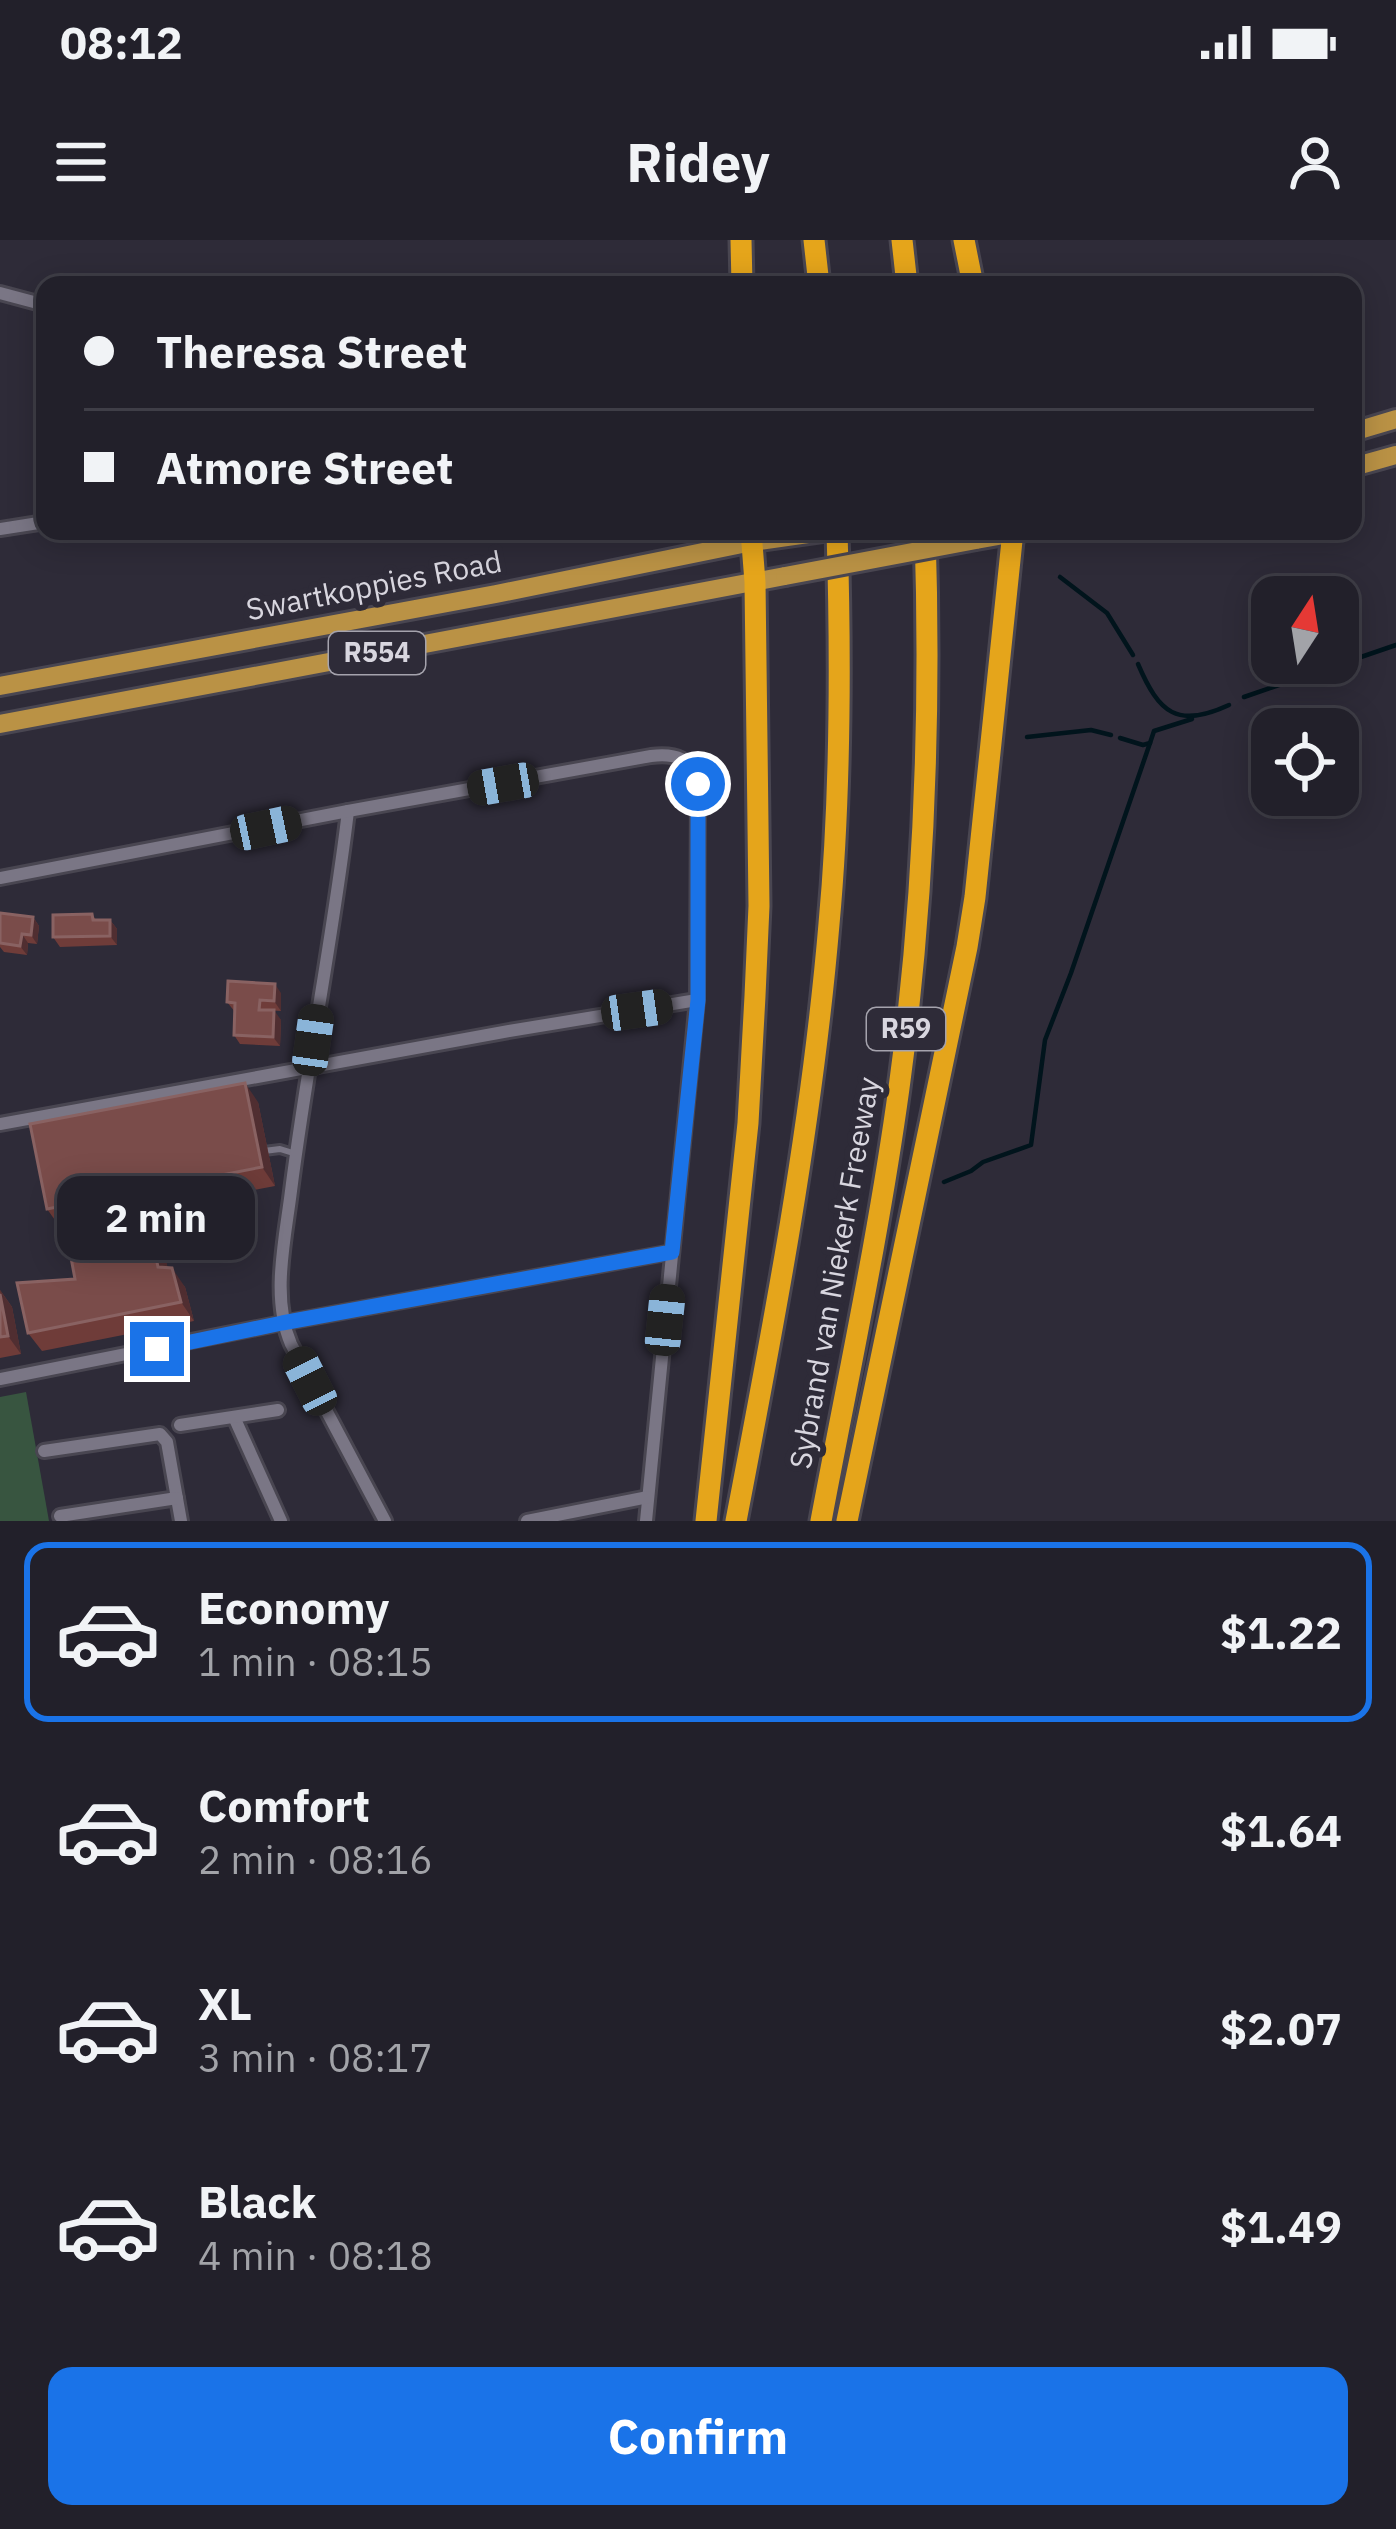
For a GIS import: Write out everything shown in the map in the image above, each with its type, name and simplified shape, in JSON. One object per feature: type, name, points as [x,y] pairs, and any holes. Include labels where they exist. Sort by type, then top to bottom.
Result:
[{"type":"highway","points":[[741,240],[742,276]]},
{"type":"highway","points":[[814,240],[818,276]]},
{"type":"highway","points":[[902,240],[906,276]]},
{"type":"highway","points":[[964,240],[971,276]]},
{"type":"highway","points":[[706,1521],[748,1124],[755,996],[759,907],[751,540]]},
{"type":"highway","name":"Sybrand van Niekerk Freeway","points":[[736,1521],[802,1153],[830,925],[840,705],[833,540]]},
{"type":"highway","name":"Sybrand van Niekerk Freeway","points":[[821,1521],[877,1227],[906,1030],[926,768],[925,540]]},
{"type":"highway","points":[[847,1521],[967,947],[1017,540]]},
{"type":"main road","points":[[1362,429],[1396,419]]},
{"type":"main road","points":[[1362,464],[1396,455]]},
{"type":"main road","name":"Swartkoppies Road","points":[[0,686],[496,594],[738,540]]},
{"type":"main road","name":"R554","points":[[0,724],[971,540]]},
{"type":"street","points":[[0,293],[36,303]]},
{"type":"street","points":[[0,529],[36,523]]},
{"type":"street","points":[[0,878],[670,754],[688,763],[698,784],[698,1000],[646,1521]]},
{"type":"street","points":[[348,811],[296,1154],[282,1275],[282,1323],[386,1521]]},
{"type":"street","points":[[0,1124],[698,1000]]},
{"type":"street","points":[[0,1379],[672,1252]]},
{"type":"street","points":[[180,1426],[278,1410]]},
{"type":"street","points":[[234,1417],[281,1521]]},
{"type":"street","points":[[44,1451],[160,1434],[166,1442],[181,1521]]},
{"type":"street","points":[[527,1521],[648,1497]]},
{"type":"street","points":[[60,1516],[177,1498]]},
{"type":"lane","points":[[260,1152],[280,1149],[296,1154]]},
{"type":"green space","points":[[26,1392],[49,1521],[0,1521],[0,1397]]},
{"type":"building","points":[[0,913],[33,917],[31,935],[22,934],[20,946],[0,943]]},
{"type":"building","points":[[92,914],[93,920],[110,920],[110,936],[53,937],[53,915]]},
{"type":"building","points":[[228,981],[275,984],[274,1001],[260,1000],[259,1010],[274,1010],[273,1037],[234,1035],[235,1003],[227,1002]]},
{"type":"building","points":[[245,1083],[262,1167],[47,1209],[30,1124]]},
{"type":"building","points":[[148,1218],[158,1267],[172,1268],[181,1302],[28,1333],[17,1283],[75,1279],[66,1231]]},
{"type":"building","points":[[0,1294],[8,1336],[0,1337]]},
{"type":"waterway","points":[[1060,577],[1107,613],[1133,655]]},
{"type":"waterway","points":[[1244,697],[1396,645]]},
{"type":"waterway","points":[[1138,664],[1154,694],[1172,712],[1196,716],[1229,705]]},
{"type":"waterway","points":[[1120,738],[1143,745],[1150,743],[1154,731],[1192,719]]},
{"type":"waterway","points":[[1027,737],[1091,730],[1111,735]]},
{"type":"waterway","points":[[944,1182],[1031,1145],[1045,1040],[1150,743]]},
{"type":"route","points":[[157,1349],[672,1252],[698,1000],[698,784]]}]
